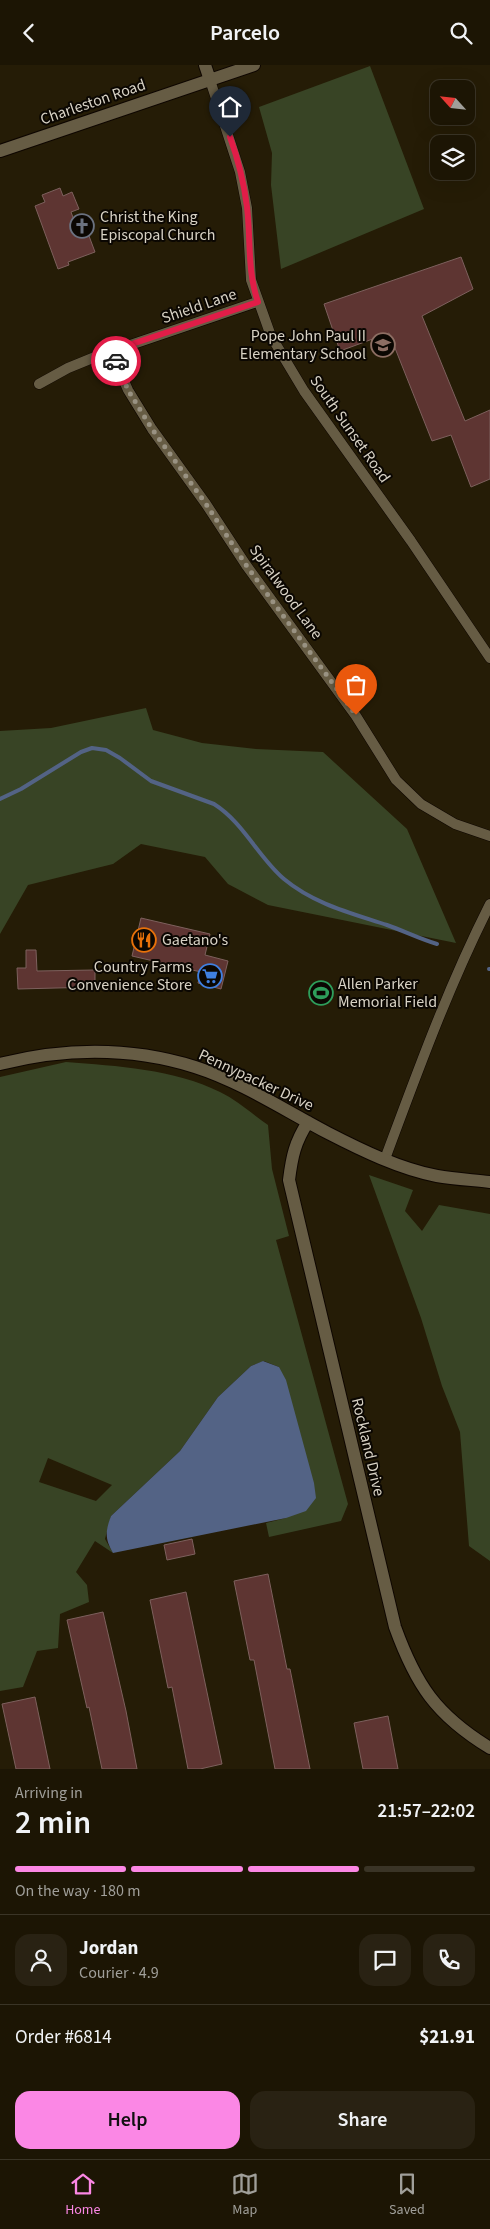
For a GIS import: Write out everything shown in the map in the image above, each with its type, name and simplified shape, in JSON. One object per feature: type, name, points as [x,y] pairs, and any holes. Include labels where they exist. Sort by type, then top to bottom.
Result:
[{"type":"street","points":[[205,65],[210,80]]},
{"type":"street","name":"Charleston Road","points":[[0,151],[254,65]]},
{"type":"street","name":"South Sunset Road","points":[[210,80],[240,172],[247,208],[251,281],[271,336],[291,372],[412,541],[490,658]]},
{"type":"street","name":"Shield Lane","points":[[39,384],[68,369],[111,351],[258,302]]},
{"type":"street","name":"Spiralwood Lane","points":[[111,351],[128,390],[152,429],[206,504],[246,565],[361,723],[396,780],[428,808],[455,824],[490,836]]},
{"type":"street","points":[[385,1159],[440,1013],[468,948],[490,904]]},
{"type":"street","name":"Pennypacker Drive","points":[[0,1064],[49,1054],[74,1052],[148,1056],[196,1068],[219,1077],[348,1143],[414,1170],[438,1176],[490,1182]]},
{"type":"street","name":"Rockland Drive","points":[[308,1122],[297,1140],[292,1157],[289,1180],[395,1627],[411,1669],[436,1706],[452,1722],[490,1748]]},
{"type":"green space","points":[[370,66],[424,209],[281,269],[271,185],[272,153],[259,107]]},
{"type":"green space","points":[[146,708],[153,730],[202,743],[256,749],[323,752],[407,829],[456,943],[268,905],[228,884],[205,857],[141,844],[113,864],[28,885],[0,934],[0,731],[51,728]]},
{"type":"green space","points":[[66,1062],[165,1073],[202,1084],[226,1095],[268,1125],[272,1169],[289,1236],[276,1240],[348,1504],[341,1521],[269,1537],[266,1523],[286,1518],[279,1367],[264,1361],[251,1366],[218,1397],[180,1451],[111,1516],[105,1539],[113,1553],[95,1541],[76,1572],[87,1585],[89,1602],[60,1614],[58,1648],[37,1651],[23,1687],[0,1691],[0,1077]],"holes":[[[48,1458],[112,1485],[96,1501],[39,1482]]]},
{"type":"green space","points":[[369,1175],[413,1190],[405,1211],[422,1231],[439,1205],[490,1214],[490,1561],[469,1546],[460,1432],[442,1386],[421,1318]]},
{"type":"water","points":[[263,1361],[279,1367],[286,1380],[314,1483],[316,1498],[306,1511],[286,1518],[113,1553],[108,1544],[107,1535],[111,1516],[180,1451],[218,1397],[251,1366]]},
{"type":"building","points":[[60,188],[63,196],[72,192],[79,209],[71,212],[78,231],[86,228],[95,252],[68,262],[69,265],[58,269],[35,206],[45,202],[42,195]]},
{"type":"building","points":[[461,257],[473,289],[422,316],[465,421],[490,410],[490,479],[471,487],[451,435],[432,441],[389,333],[340,351],[324,304]]},
{"type":"building","points":[[141,918],[210,934],[205,955],[228,961],[221,989],[198,983],[201,972],[132,956]]},
{"type":"building","points":[[26,950],[36,950],[37,971],[95,970],[95,987],[18,989],[17,968],[26,968]]},
{"type":"building","points":[[192,1539],[195,1554],[167,1560],[164,1545]]},
{"type":"building","points":[[268,1574],[287,1669],[290,1669],[310,1769],[275,1769],[254,1660],[250,1660],[234,1581]]},
{"type":"building","points":[[186,1592],[222,1764],[200,1769],[188,1769],[172,1687],[168,1688],[150,1600]]},
{"type":"building","points":[[103,1612],[126,1711],[137,1769],[102,1769],[89,1707],[87,1708],[67,1620]]},
{"type":"building","points":[[35,1697],[50,1769],[16,1769],[2,1704]]},
{"type":"building","points":[[388,1716],[398,1769],[363,1769],[354,1723]]},
{"type":"waterway","points":[[0,799],[21,789],[81,752],[92,748],[106,750],[151,781],[214,804],[234,821],[266,861],[296,888],[333,907],[437,944]]},
{"type":"way so far","points":[[116,361],[128,390],[152,429],[206,504],[246,565],[356,715]]},
{"type":"place","name":"Christ the King Episcopal Church","points":[[82,226]]},
{"type":"place","name":"Pope John Paul II Elementary School","points":[[383,345]]},
{"type":"place","name":"Gaetano's","points":[[144,940]]},
{"type":"place","name":"Country Farms Convenience Store","points":[[210,976]]},
{"type":"place","name":"Allen Parker Memorial Field","points":[[321,993]]},
{"type":"route","points":[[116,361],[111,351],[258,302],[251,281],[247,208],[244,189],[230,137]]}]
